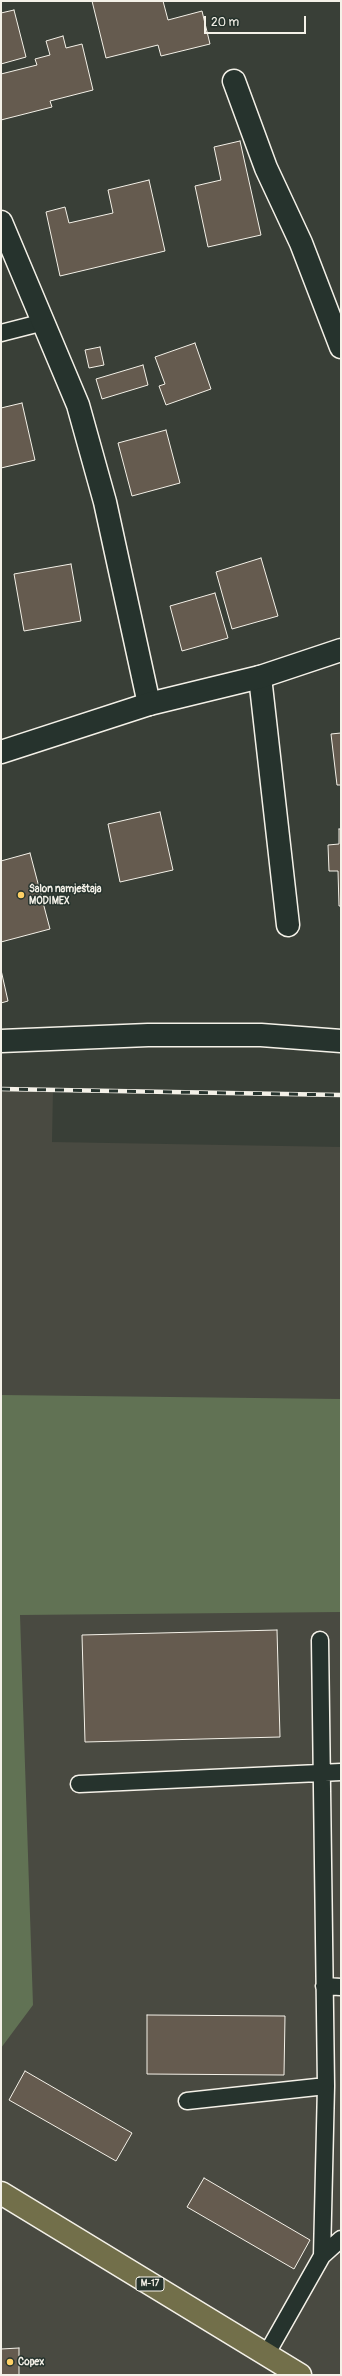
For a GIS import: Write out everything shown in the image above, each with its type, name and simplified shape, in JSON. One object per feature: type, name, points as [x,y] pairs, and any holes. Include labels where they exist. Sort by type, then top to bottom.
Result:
[{"type":"main road","name":"M-17","points":[[1,2193],[300,2375]]},
{"type":"street","points":[[234,81],[266,168],[301,243],[341,347]]},
{"type":"street","points":[[1,222],[78,405],[105,502],[149,704]]},
{"type":"street","points":[[1,752],[149,704],[260,677],[341,650]]},
{"type":"street","points":[[260,677],[288,925]]},
{"type":"street","points":[[1,1041],[148,1035],[261,1035],[341,1041]]},
{"type":"lane","points":[[1,333],[44,322]]},
{"type":"lane","points":[[320,1640],[323,1773],[326,2086],[322,2256]]},
{"type":"lane","points":[[79,1784],[341,1772]]},
{"type":"lane","points":[[324,1986],[341,1987]]},
{"type":"lane","points":[[187,2101],[326,2086]]},
{"type":"lane","points":[[266,2355],[322,2256],[341,2239]]},
{"type":"shaded area","points":[[1,1089],[53,1090],[52,1142],[341,1147],[341,2375],[1,2375]]},
{"type":"green space","points":[[1,1395],[341,1399],[341,1612],[20,1615],[33,2005],[1,2048]]},
{"type":"building","points":[[92,1],[163,1],[168,20],[202,11],[210,44],[161,56],[158,45],[106,58]]},
{"type":"building","points":[[14,10],[26,57],[1,64],[1,13]]},
{"type":"building","points":[[63,36],[66,48],[82,44],[93,90],[50,101],[52,107],[1,120],[1,74],[37,65],[35,59],[50,55],[46,41]]},
{"type":"building","points":[[240,141],[261,235],[208,247],[195,186],[221,180],[214,147]]},
{"type":"building","points":[[149,180],[165,251],[60,276],[46,212],[65,207],[69,223],[113,213],[108,190]]},
{"type":"building","points":[[195,343],[211,389],[166,405],[159,386],[165,384],[155,357]]},
{"type":"building","points":[[100,347],[104,365],[89,368],[85,350]]},
{"type":"building","points":[[143,365],[148,385],[102,399],[96,379]]},
{"type":"building","points":[[22,403],[35,460],[1,468],[1,408]]},
{"type":"building","points":[[166,430],[180,483],[132,496],[118,443]]},
{"type":"building","points":[[261,558],[278,616],[232,629],[216,572]]},
{"type":"building","points":[[71,564],[81,621],[24,631],[14,574]]},
{"type":"building","points":[[215,593],[228,638],[182,651],[170,606]]},
{"type":"building","points":[[341,733],[341,785],[337,785],[331,734]]},
{"type":"building","points":[[160,812],[173,870],[120,882],[108,824]]},
{"type":"building","points":[[339,829],[341,829],[341,906],[339,906],[338,871],[329,871],[328,845],[339,844]]},
{"type":"building","name":"Salon namještaja MODIMEX","points":[[30,853],[50,929],[1,942],[1,861]]},
{"type":"building","points":[[1,970],[8,1001],[1,1003]]},
{"type":"building","points":[[277,1630],[280,1737],[85,1742],[82,1635]]},
{"type":"building","points":[[147,2015],[285,2016],[284,2075],[147,2074]]},
{"type":"building","points":[[25,2071],[132,2133],[116,2161],[9,2100]]},
{"type":"building","points":[[204,2178],[310,2240],[294,2269],[187,2207]]},
{"type":"building","name":"Copex","points":[[19,2348],[19,2375],[1,2375],[1,2349]]},
{"type":"railway","points":[[1,1089],[341,1095]]},
{"type":"place","name":"Salon namještaja MODIMEX","points":[[21,895]]},
{"type":"place","name":"Copex","points":[[10,2362]]}]
